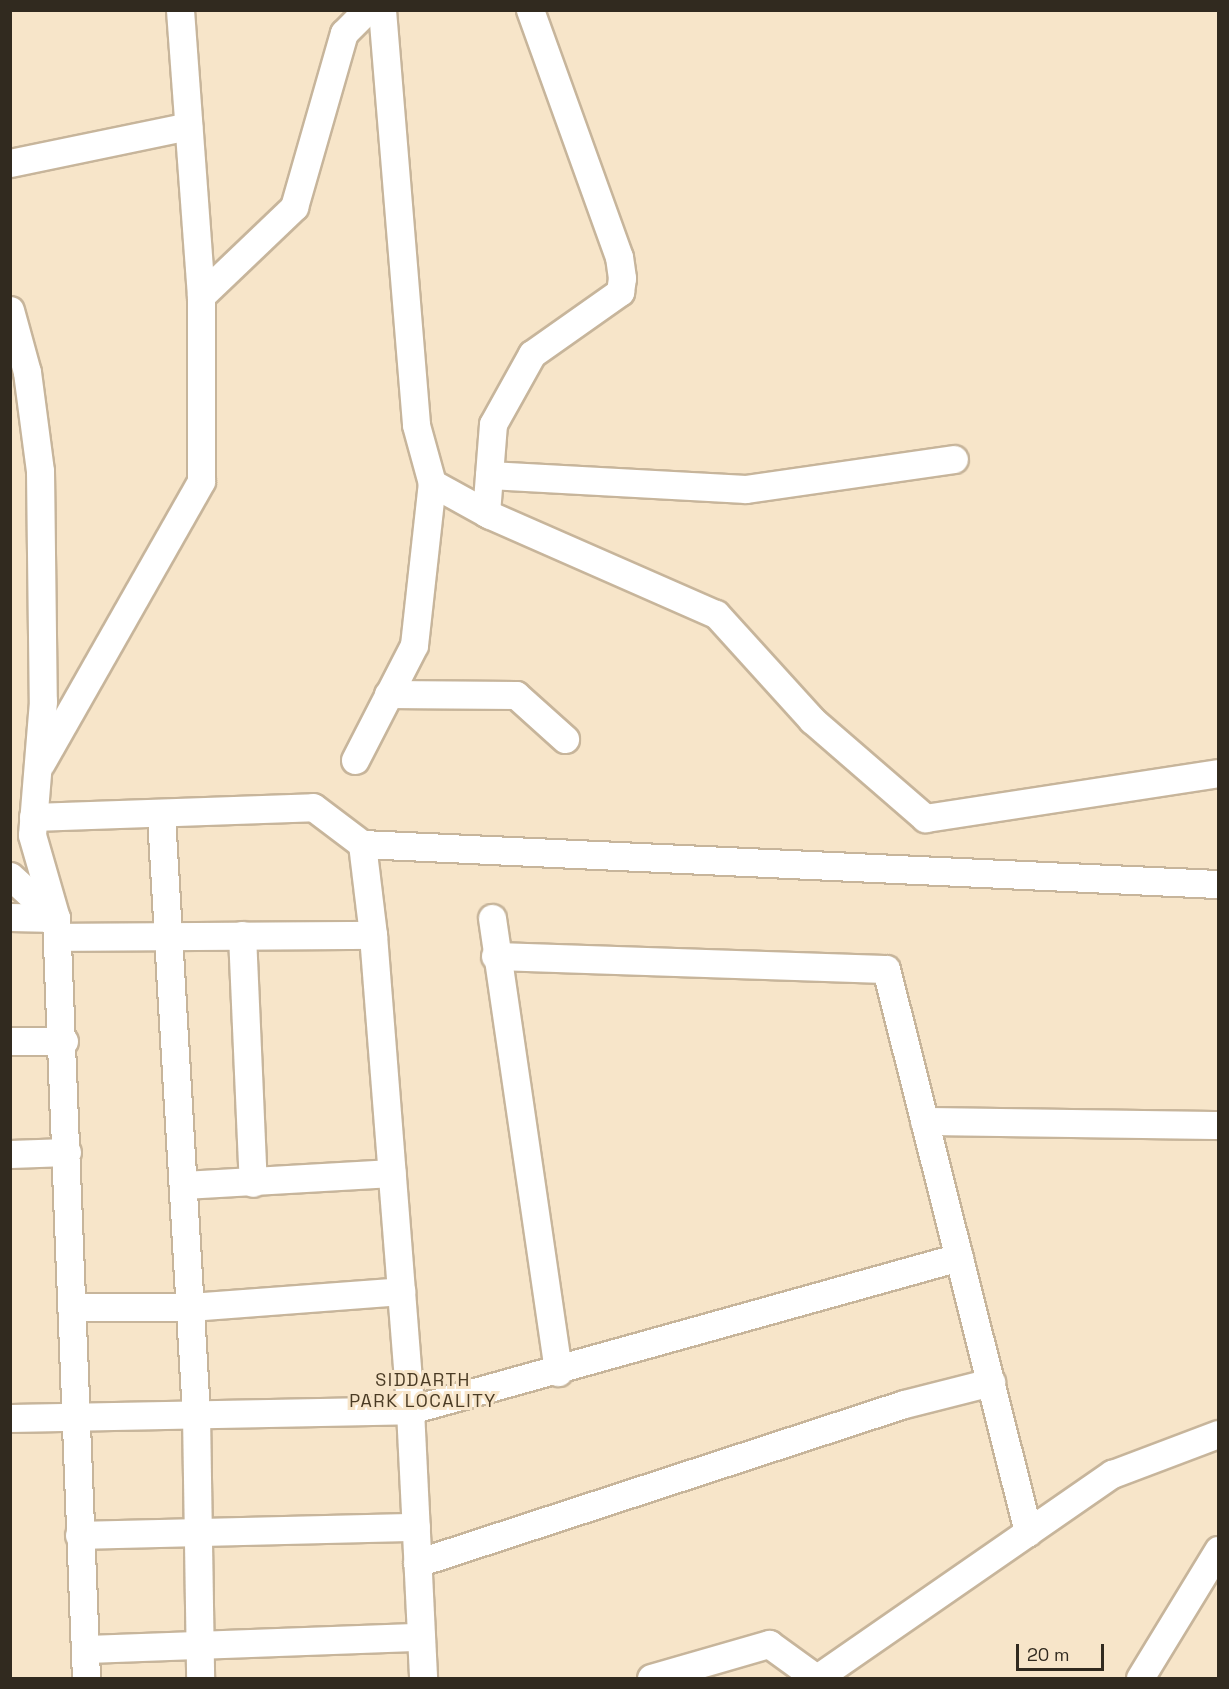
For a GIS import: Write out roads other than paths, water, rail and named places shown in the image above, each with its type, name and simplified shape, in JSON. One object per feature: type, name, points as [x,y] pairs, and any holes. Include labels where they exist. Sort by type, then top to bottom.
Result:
[{"type":"street","points":[[37,771],[201,481],[201,296],[180,10]]},
{"type":"street","points":[[201,296],[294,207],[344,33],[367,10]]},
{"type":"street","points":[[356,760],[414,645],[432,483],[416,425],[382,10]]},
{"type":"street","points":[[486,513],[493,424],[532,354],[620,292],[622,278],[620,256],[530,10]]},
{"type":"street","points":[[10,163],[189,126]]},
{"type":"street","points":[[10,310],[19,374],[40,471],[43,701],[32,835],[57,927],[64,1041],[73,1417],[87,1649],[86,1678]]},
{"type":"street","points":[[489,475],[746,489],[954,459]]},
{"type":"street","points":[[432,483],[486,513],[716,614],[812,720],[925,818],[1218,773]]},
{"type":"street","points":[[388,694],[516,695],[565,739]]},
{"type":"street","points":[[33,817],[161,816],[313,807],[362,844],[1218,884]]},
{"type":"street","points":[[161,816],[196,1414],[201,1678]]},
{"type":"street","points":[[362,844],[373,934],[410,1410],[423,1678]]},
{"type":"street","points":[[10,876],[57,927]]},
{"type":"street","points":[[10,917],[57,927],[168,936],[373,934]]},
{"type":"street","points":[[492,918],[495,956],[558,1372]]},
{"type":"street","points":[[242,935],[253,1184]]},
{"type":"street","points":[[495,956],[886,969],[1028,1532]]},
{"type":"street","points":[[10,1041],[64,1041]]},
{"type":"street","points":[[924,1121],[1218,1125]]},
{"type":"street","points":[[10,1154],[67,1152]]},
{"type":"street","points":[[184,1185],[253,1184],[392,1173]]},
{"type":"street","points":[[10,1418],[410,1410],[558,1372],[959,1257]]},
{"type":"street","points":[[70,1307],[190,1307],[401,1290]]},
{"type":"street","points":[[417,1563],[904,1404],[991,1382]]},
{"type":"street","points":[[651,1678],[769,1644],[816,1678],[1112,1474],[1218,1434]]},
{"type":"street","points":[[79,1534],[416,1527]]},
{"type":"street","points":[[1140,1678],[1218,1550]]},
{"type":"street","points":[[87,1649],[421,1637]]},
{"type":"district","name":"SIDDARTH PARK LOCALITY","points":[[423,1391]]}]
